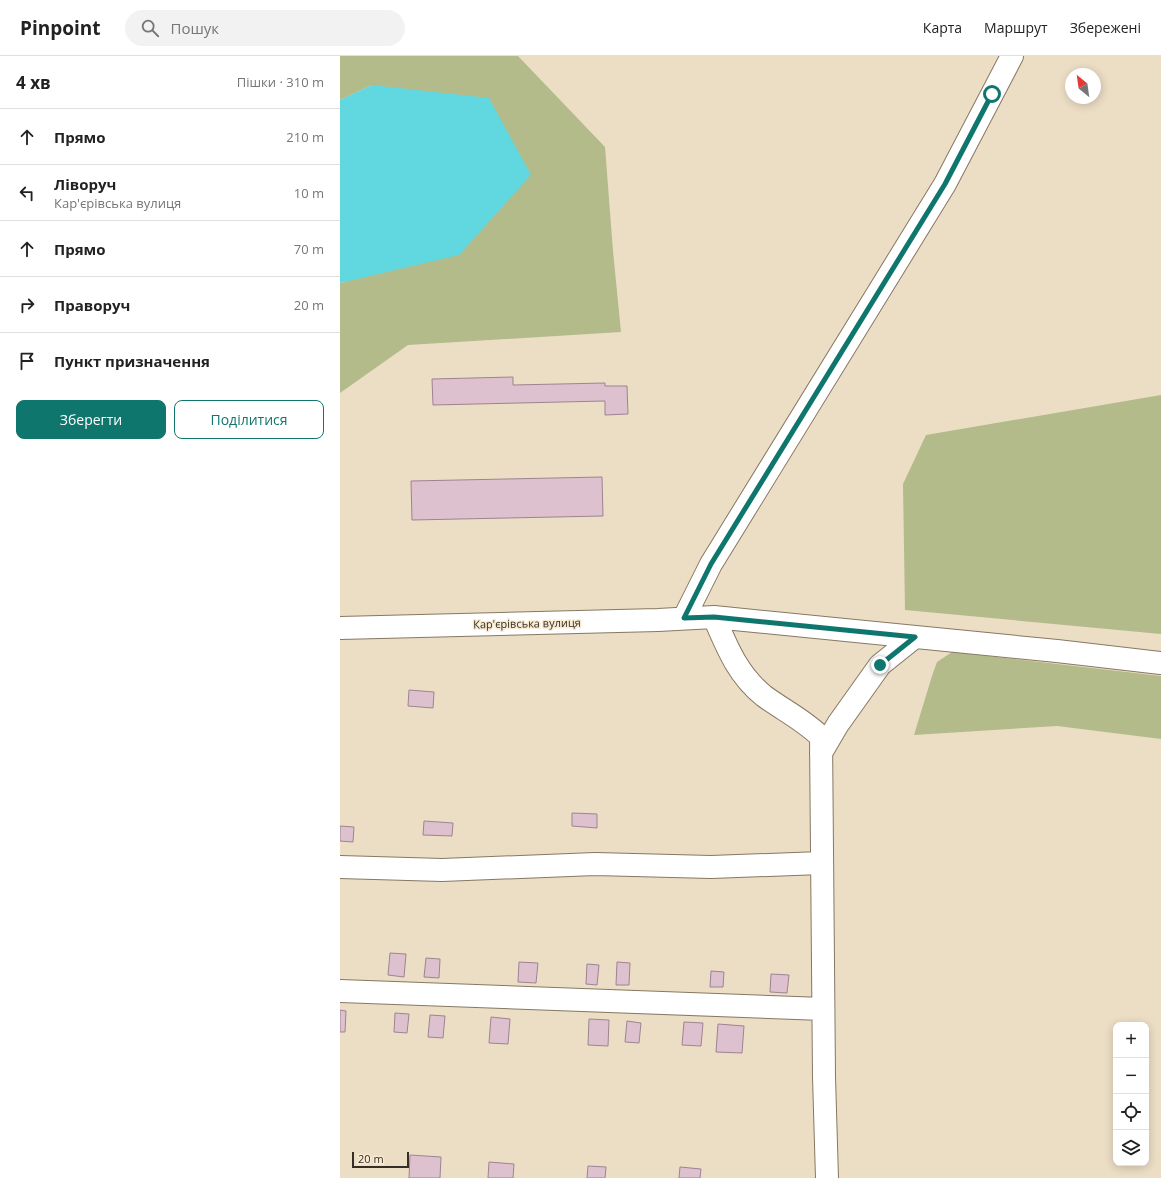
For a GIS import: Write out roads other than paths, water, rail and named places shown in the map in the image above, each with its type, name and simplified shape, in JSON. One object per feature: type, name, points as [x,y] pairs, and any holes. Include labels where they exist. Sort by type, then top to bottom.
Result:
[{"type":"street","points":[[684,618],[711,564],[945,184],[1012,56]]},
{"type":"street","points":[[714,617],[731,657],[746,679],[764,695],[813,729],[821,737],[823,1009],[827,1178]]},
{"type":"street","name":"Кар'єрівська вулиця","points":[[340,628],[658,620],[714,617],[1057,651],[1161,663]]},
{"type":"street","points":[[821,753],[838,724],[880,665],[915,637]]},
{"type":"street","points":[[340,867],[442,870],[595,864],[711,867],[822,863]]},
{"type":"street","points":[[340,991],[823,1009]]},
{"type":"water","points":[[372,85],[489,98],[531,175],[459,255],[340,283],[340,100]]}]
